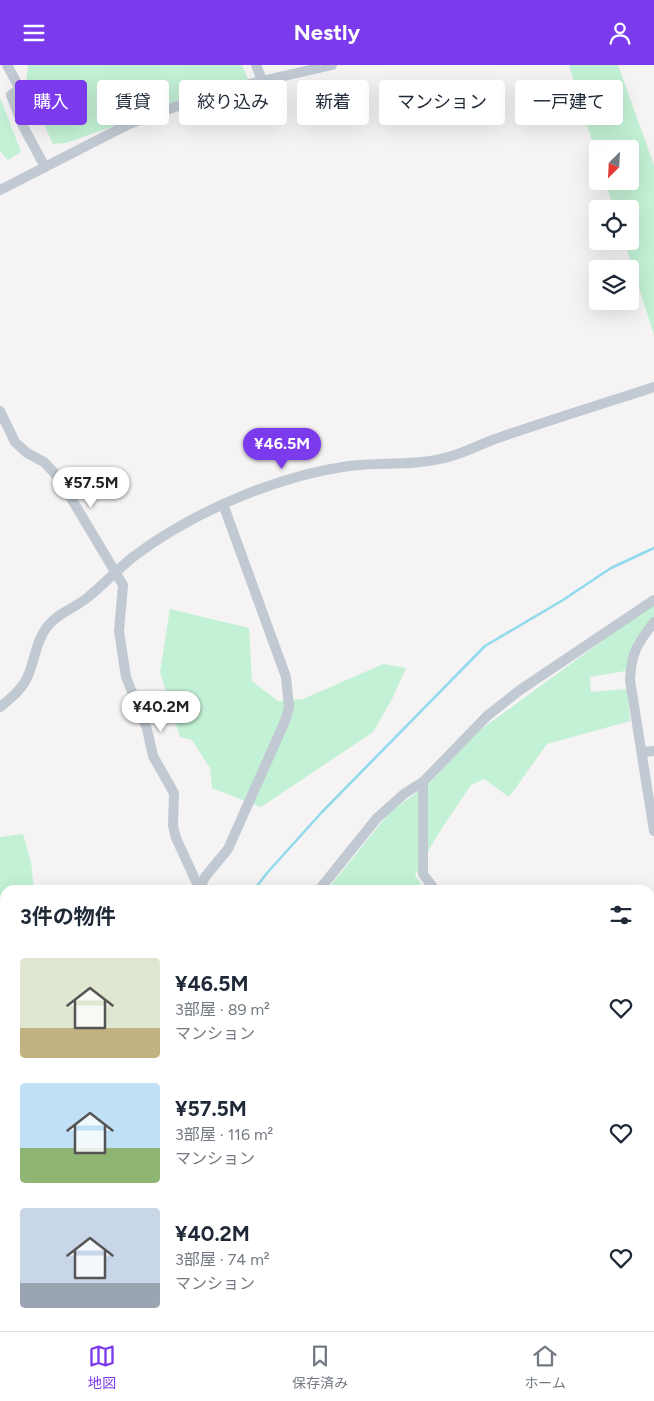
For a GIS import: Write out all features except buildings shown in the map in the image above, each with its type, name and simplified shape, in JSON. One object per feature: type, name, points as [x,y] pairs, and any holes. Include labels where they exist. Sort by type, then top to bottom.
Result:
[{"type":"street","points":[[7,65],[20,89],[10,95],[22,126],[45,167]]},
{"type":"street","points":[[256,65],[262,80],[314,67],[332,65]]},
{"type":"street","points":[[0,190],[86,148],[129,124],[179,106]]},
{"type":"street","points":[[0,707],[21,689],[27,679],[39,641],[54,619],[87,598],[132,558],[166,534],[224,504],[285,482],[328,470],[380,463],[420,464],[447,458],[496,439],[654,387]]},
{"type":"street","points":[[0,411],[15,442],[28,453],[44,462],[59,478],[123,585],[119,631],[126,677],[147,729],[153,756],[174,793],[173,826],[176,838],[197,885]]},
{"type":"street","points":[[202,885],[205,877],[228,849],[265,767],[289,707],[286,677],[224,504]]},
{"type":"street","points":[[323,885],[377,819],[405,793],[423,782],[487,717],[520,690],[654,600]]},
{"type":"street","points":[[654,622],[637,644],[631,660],[630,680],[654,831]]},
{"type":"street","points":[[642,752],[654,751]]},
{"type":"street","points":[[423,782],[423,874],[431,885]]},
{"type":"green space","points":[[28,65],[242,65],[248,79],[179,80],[179,103],[169,107],[169,80],[97,80],[97,125],[117,125],[66,143],[53,144],[44,125],[87,125],[87,80],[26,80]]},
{"type":"green space","points":[[569,65],[618,65],[654,165],[654,335],[639,288],[639,260],[630,260],[627,250],[639,250],[639,200],[611,200],[608,190],[639,190],[639,140],[592,140],[587,125],[623,125],[623,80],[574,80]]},
{"type":"green space","points":[[0,97],[21,152],[8,160],[0,151]]},
{"type":"green space","points":[[654,603],[654,617],[634,641],[625,671],[590,677],[591,692],[627,689],[630,721],[547,744],[509,797],[484,779],[471,785],[438,834],[415,875],[422,885],[331,885],[389,813],[430,783],[476,733]]},
{"type":"green space","points":[[170,609],[249,628],[252,681],[278,701],[303,699],[383,664],[406,668],[392,699],[373,732],[261,807],[212,788],[210,768],[192,740],[180,737],[160,672]]},
{"type":"green space","points":[[23,834],[31,862],[33,885],[0,885],[0,837]]},
{"type":"waterway","points":[[258,885],[322,812],[485,646],[563,600],[611,568],[654,548]]}]
